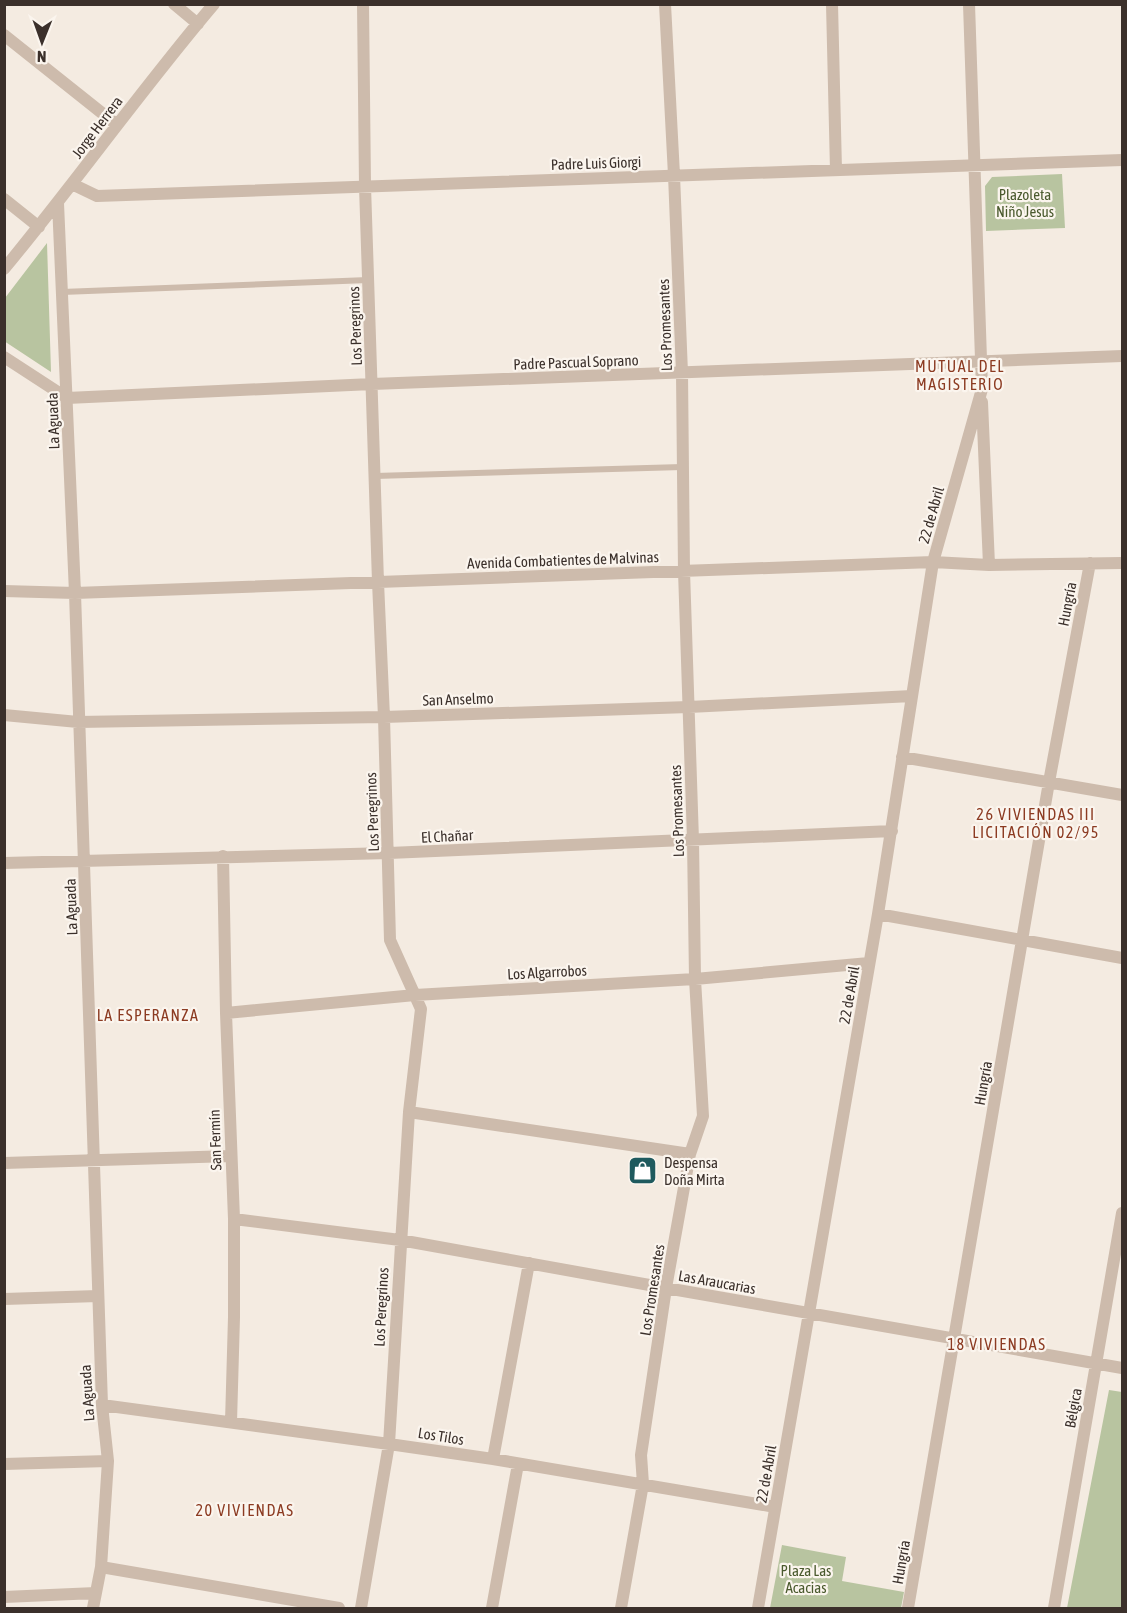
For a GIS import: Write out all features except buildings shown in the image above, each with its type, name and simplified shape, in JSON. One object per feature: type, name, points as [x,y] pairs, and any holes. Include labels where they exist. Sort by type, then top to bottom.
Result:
[{"type":"street","points":[[174,4],[198,24]]},
{"type":"street","name":"Jorge Herrera","points":[[4,269],[214,4]]},
{"type":"street","name":"Los Peregrinos","points":[[361,1608],[389,1444],[409,1112],[421,1010],[390,940],[389,853],[365,186],[363,4]]},
{"type":"street","name":"Los Promesantes","points":[[621,1608],[643,1484],[641,1455],[666,1288],[690,1154],[703,1116],[695,979],[684,571],[682,373],[665,4]]},
{"type":"street","points":[[832,4],[836,170]]},
{"type":"street","name":"22 de Abril","points":[[969,4],[989,565]]},
{"type":"street","points":[[4,35],[117,124]]},
{"type":"street","name":"Padre Luis Giorgi","points":[[72,184],[98,195],[1122,160]]},
{"type":"street","points":[[4,199],[39,227]]},
{"type":"street","name":"La Aguada","points":[[58,203],[75,593],[102,1405],[108,1461],[101,1567],[93,1608]]},
{"type":"street","name":"Padre Pascual Soprano","points":[[67,398],[372,384],[1122,356]]},
{"type":"street","points":[[4,357],[67,398]]},
{"type":"street","name":"22 de Abril","points":[[758,1608],[878,914],[933,562],[982,389]]},
{"type":"street","name":"Avenida Combatientes de Malvinas","points":[[4,591],[75,593],[933,562],[989,565],[1122,562]]},
{"type":"street","name":"Hungría","points":[[908,1608],[1049,782],[1090,563]]},
{"type":"street","name":"San Anselmo","points":[[4,716],[78,722],[384,717],[689,707],[912,696]]},
{"type":"street","points":[[902,757],[1122,795]]},
{"type":"street","name":"El Chañar","points":[[4,863],[389,853],[891,831]]},
{"type":"street","name":"San Fermín","points":[[223,856],[234,1219],[231,1422]]},
{"type":"street","points":[[878,914],[1122,958]]},
{"type":"street","name":"Los Algarrobos","points":[[226,1013],[415,995],[695,979],[869,963]]},
{"type":"street","points":[[409,1112],[690,1154]]},
{"type":"street","points":[[4,1163],[231,1156]]},
{"type":"street","name":"Bélgica","points":[[1054,1608],[1122,1213]]},
{"type":"street","name":"Las Araucarias","points":[[234,1219],[400,1240],[1122,1368]]},
{"type":"street","points":[[493,1459],[529,1263]]},
{"type":"street","points":[[4,1299],[98,1296]]},
{"type":"street","name":"Los Tilos","points":[[102,1405],[493,1459],[775,1507]]},
{"type":"street","points":[[4,1464],[108,1461]]},
{"type":"street","points":[[492,1608],[518,1464]]},
{"type":"street","points":[[101,1567],[339,1608]]},
{"type":"street","points":[[4,1597],[96,1593]]},
{"type":"lane","points":[[62,292],[369,280]]},
{"type":"lane","points":[[375,477],[682,467]]},
{"type":"green space","name":"Plazoleta Niño Jesus","points":[[1062,174],[1065,228],[986,231],[985,186],[992,177]]},
{"type":"green space","points":[[47,243],[51,372],[4,341],[5,298]]},
{"type":"green space","points":[[1109,1390],[1122,1392],[1122,1608],[1067,1608]]},
{"type":"green space","name":"Plaza Las Acacias","points":[[782,1545],[846,1557],[842,1581],[904,1592],[901,1608],[770,1608]]},
{"type":"place","name":"Despensa Doña Mirta","points":[[643,1171]]},
{"type":"district","name":"MUTUAL DEL MAGISTERIO","points":[[960,375]]},
{"type":"district","name":"26 VIVIENDAS III LICITACIÓN 02/95","points":[[1036,823]]},
{"type":"district","name":"LA ESPERANZA","points":[[148,1015]]},
{"type":"district","name":"18 VIVIENDAS","points":[[997,1344]]},
{"type":"district","name":"20 VIVIENDAS","points":[[245,1510]]}]
